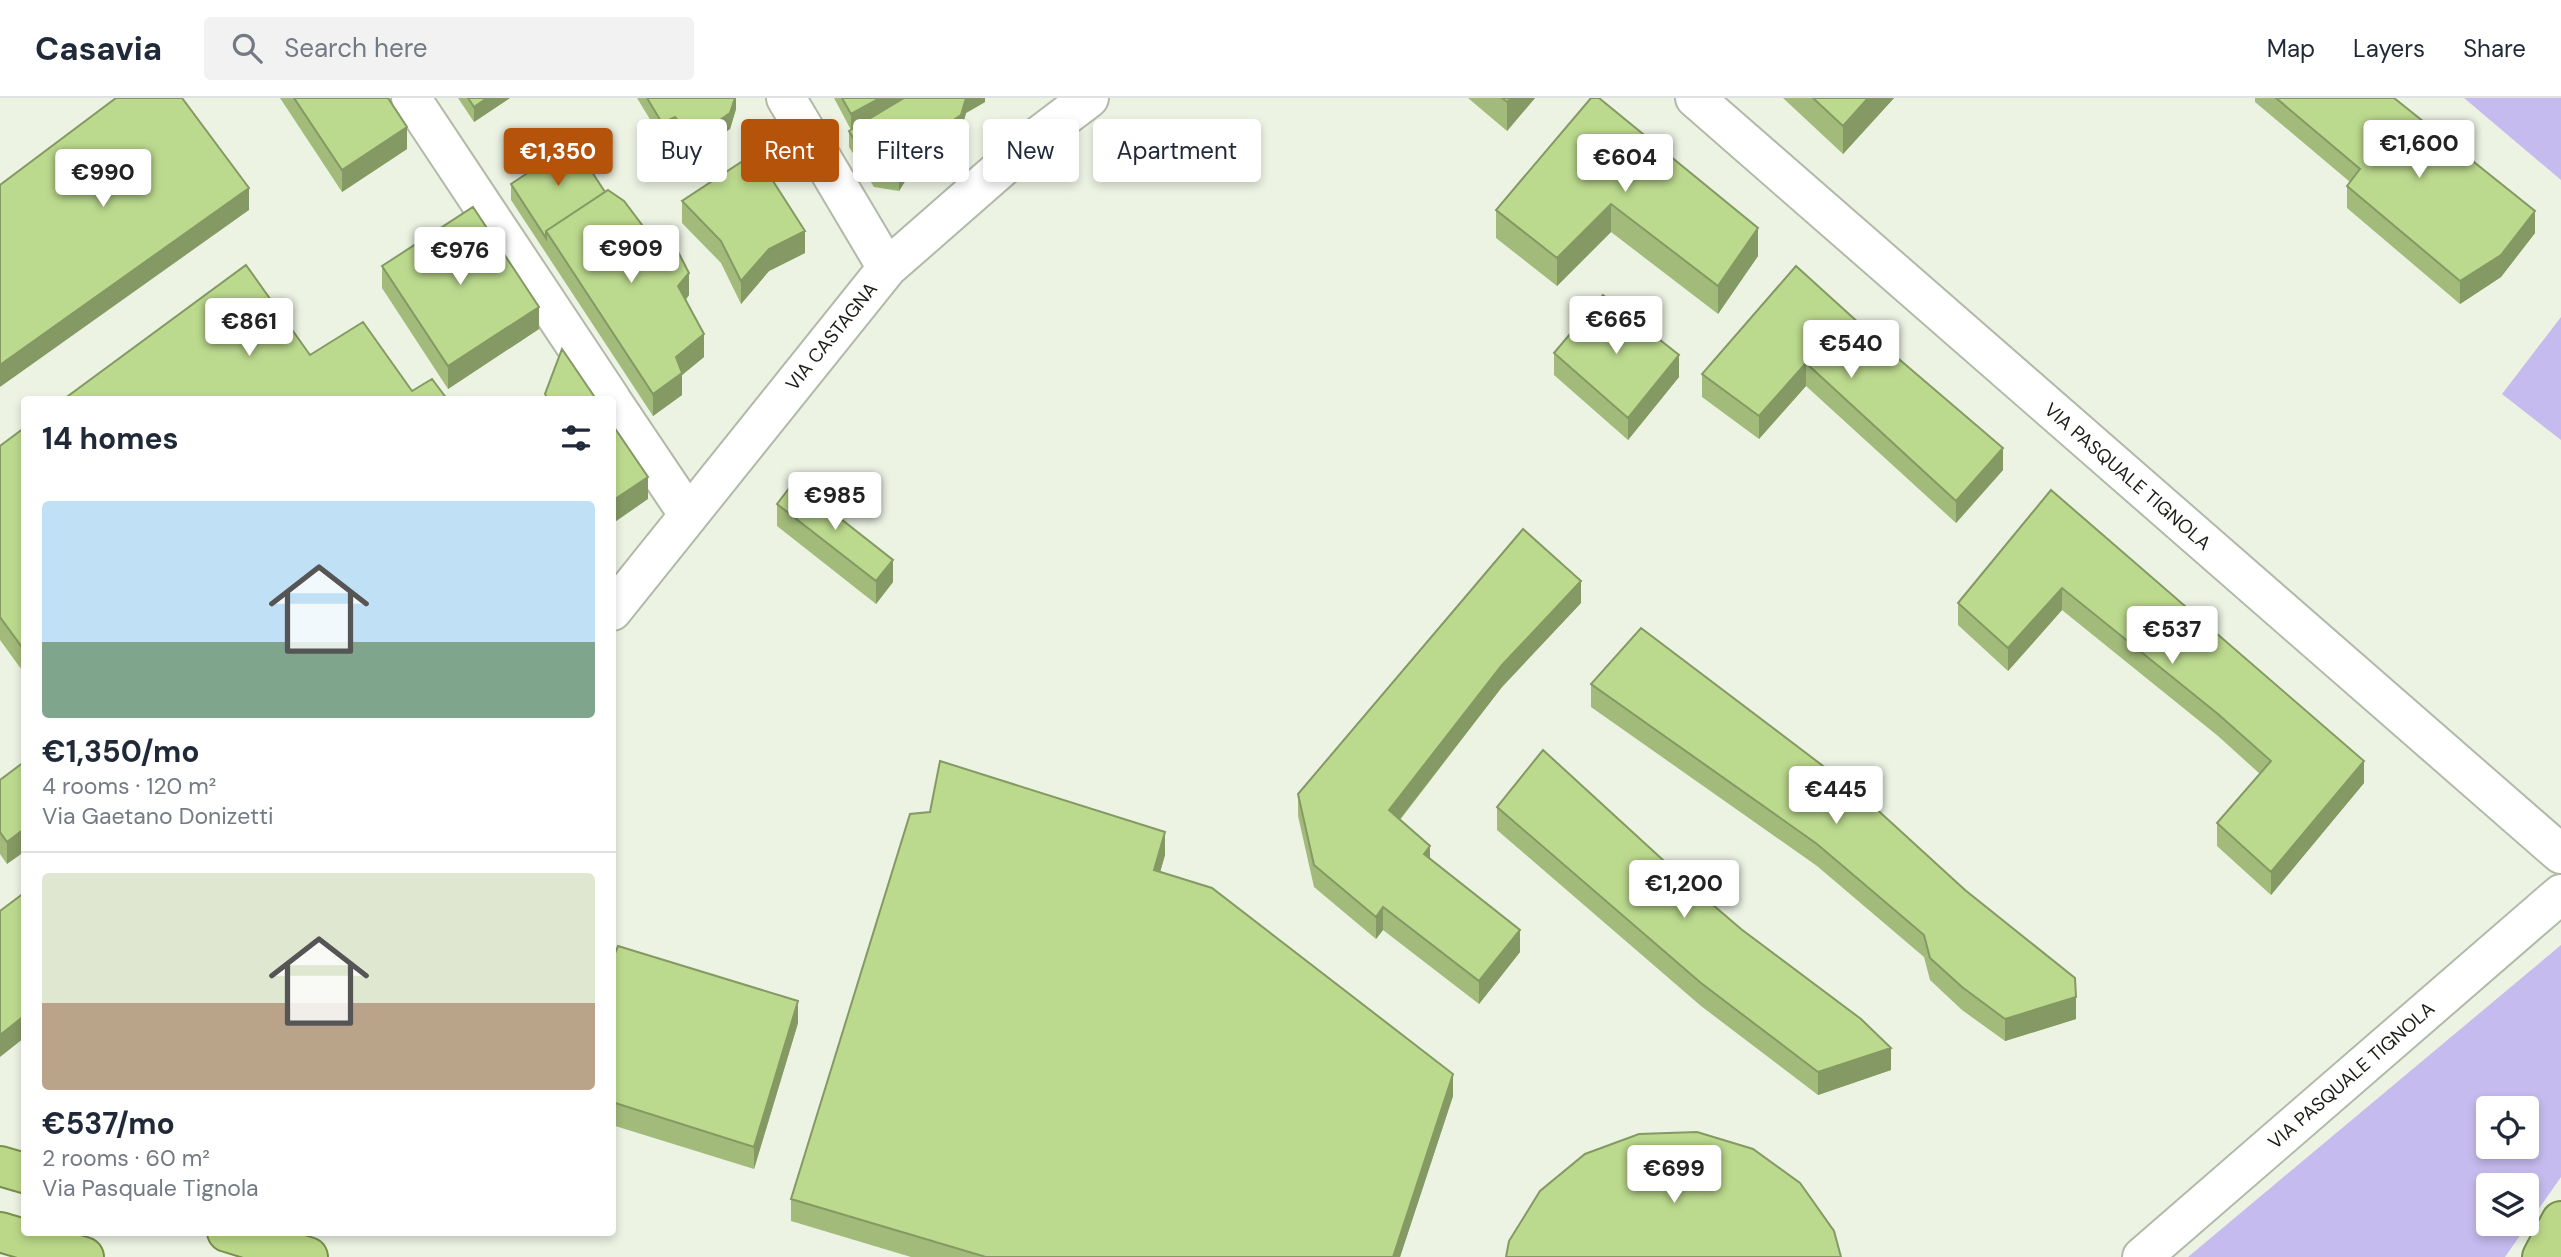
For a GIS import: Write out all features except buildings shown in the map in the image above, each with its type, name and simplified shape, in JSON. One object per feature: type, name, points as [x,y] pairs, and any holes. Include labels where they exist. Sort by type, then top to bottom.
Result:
[{"type":"highway","points":[[0,1166],[21,1172]]},
{"type":"highway","points":[[2542,1257],[2561,1221]]},
{"type":"highway","points":[[0,1232],[84,1257]]},
{"type":"highway","points":[[266,1237],[308,1257]]},
{"type":"street","points":[[411,98],[609,396]]},
{"type":"street","points":[[786,98],[887,268]]},
{"type":"street","name":"VIA CASTAGNA","points":[[616,606],[887,268],[1031,142],[1089,98]]},
{"type":"street","name":"VIA PASQUALE TIGNOLA","points":[[1695,98],[2561,854]]},
{"type":"street","points":[[616,406],[688,514]]},
{"type":"street","name":"VIA PASQUALE TIGNOLA","points":[[2142,1257],[2561,894]]},
{"type":"shaded area","points":[[2464,98],[2561,98],[2561,180]]},
{"type":"shaded area","points":[[2561,317],[2561,440],[2502,394]]},
{"type":"shaded area","points":[[2561,945],[2561,1177],[2539,1208],[2539,1173],[2476,1173],[2476,1236],[2520,1236],[2505,1257],[2188,1257]]}]
